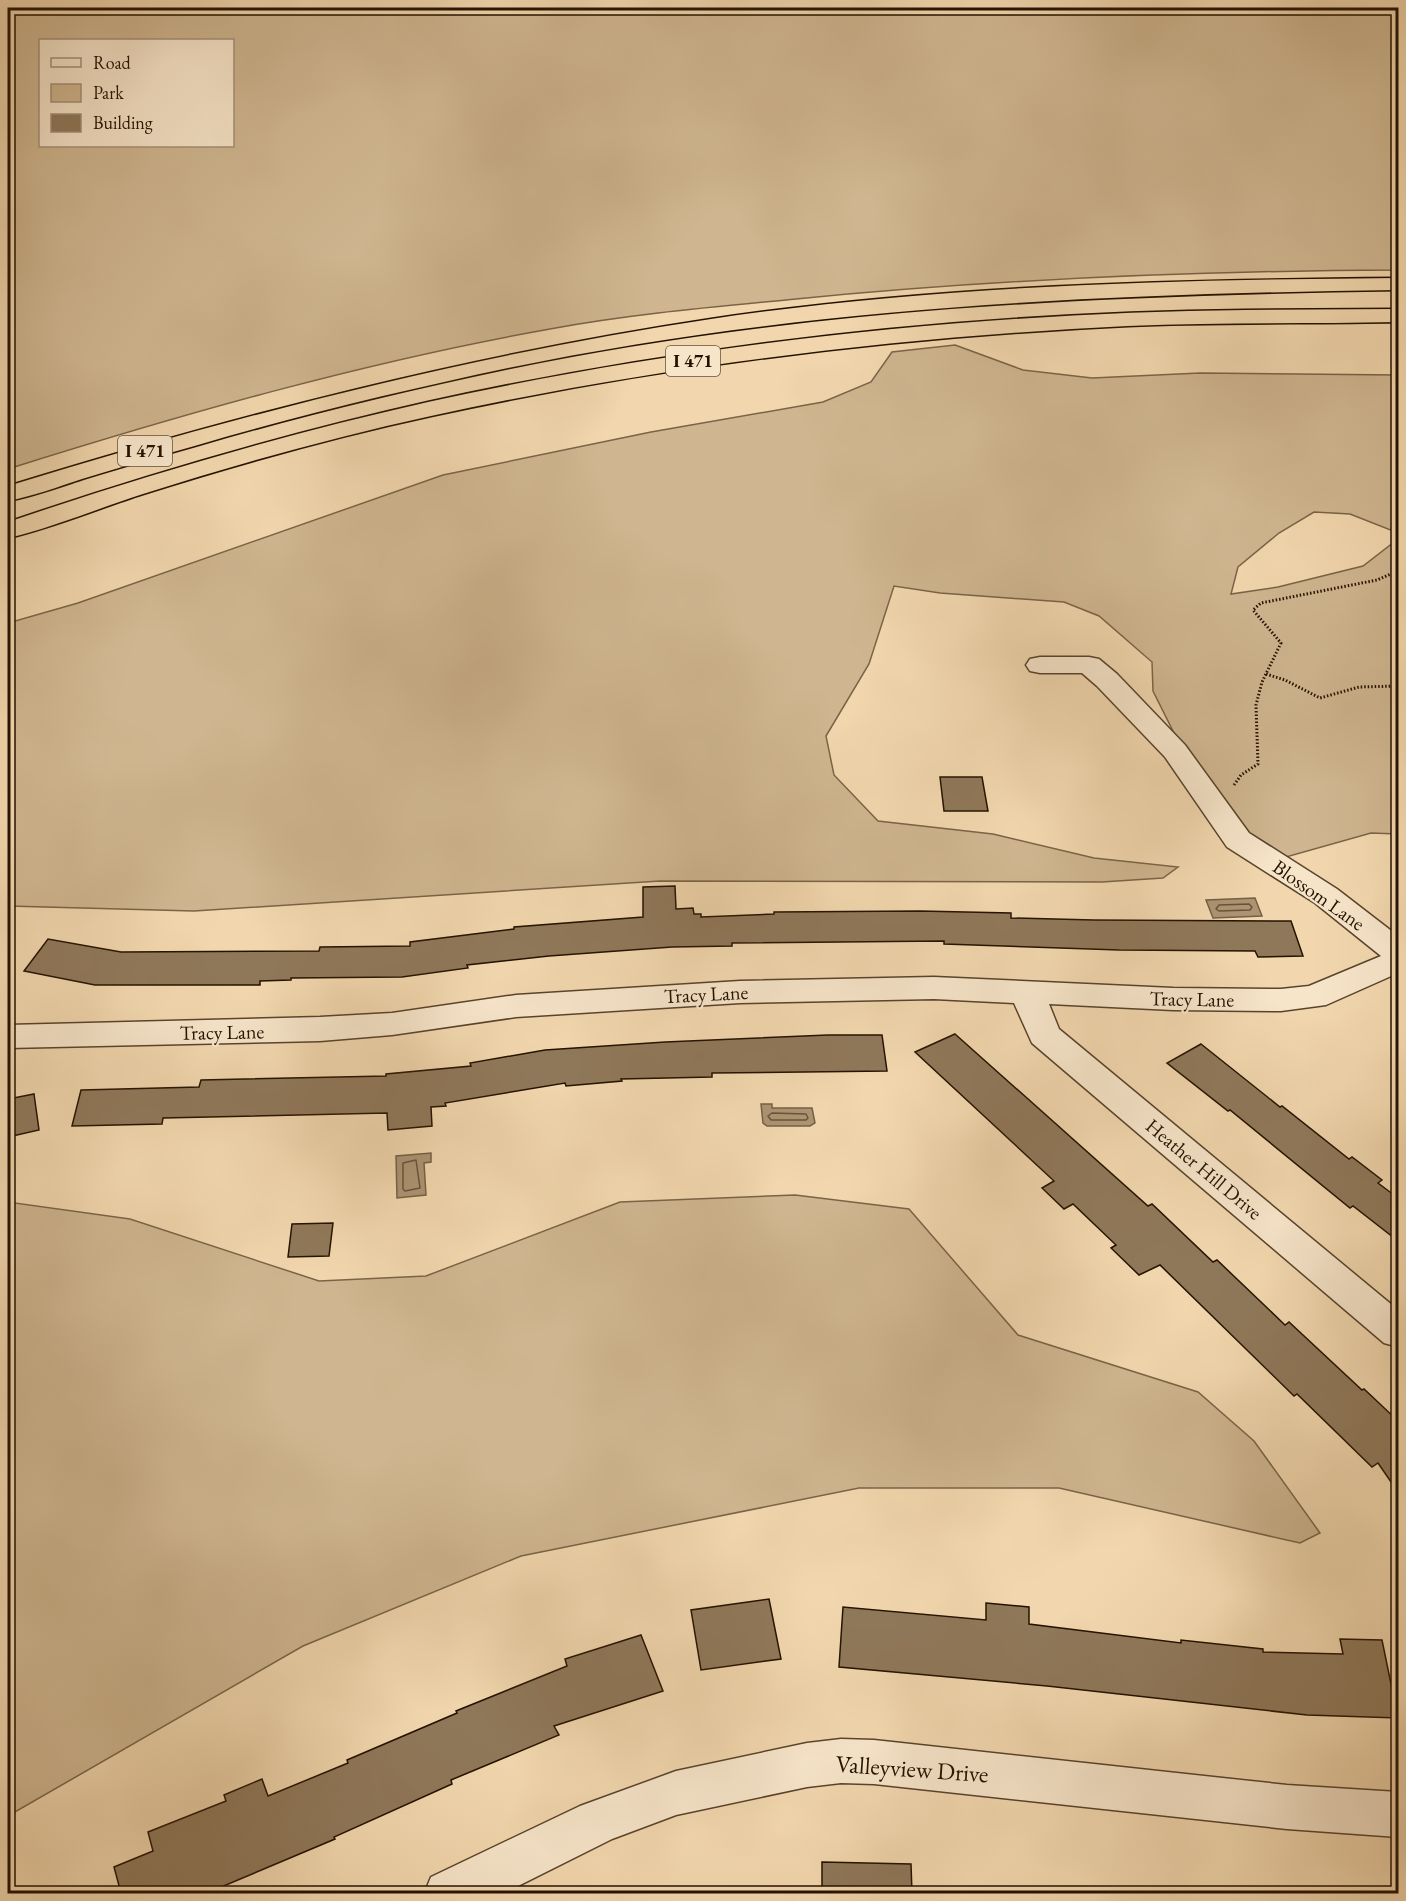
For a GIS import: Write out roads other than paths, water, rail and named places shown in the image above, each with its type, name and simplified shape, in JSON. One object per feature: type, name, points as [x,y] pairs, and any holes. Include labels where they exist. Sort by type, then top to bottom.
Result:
[{"type":"highway","name":"I 471","points":[[8,494],[186,440],[418,380],[605,343],[715,326],[817,312],[1064,291],[1178,287],[1398,285]]},
{"type":"highway","name":"I 471","points":[[8,530],[189,471],[336,431],[579,380],[718,357],[951,331],[1096,321],[1252,316],[1398,316]]},
{"type":"street","name":"Blossom Lane","points":[[1040,665],[1089,665],[1107,680],[1175,751],[1238,840],[1326,896],[1398,952]]},
{"type":"street","name":"Tracy Lane","points":[[8,1037],[330,1028],[401,1023],[516,1006],[726,993],[934,988],[1173,999],[1281,1000],[1314,997],[1398,961]]},
{"type":"street","name":"Heather Hill Drive","points":[[1027,993],[1044,1035],[1398,1332]]},
{"type":"street","name":"Valleyview Drive","points":[[449,1893],[597,1822],[676,1793],[770,1771],[841,1761],[874,1761],[1287,1807],[1398,1815]]},
{"type":"water","points":[[1255,898],[1262,916],[1213,918],[1206,900]]},
{"type":"water","points":[[761,1104],[772,1104],[772,1108],[812,1108],[815,1123],[810,1126],[767,1126],[763,1123]]},
{"type":"water","points":[[431,1153],[431,1162],[424,1163],[426,1195],[397,1198],[396,1156]]}]
